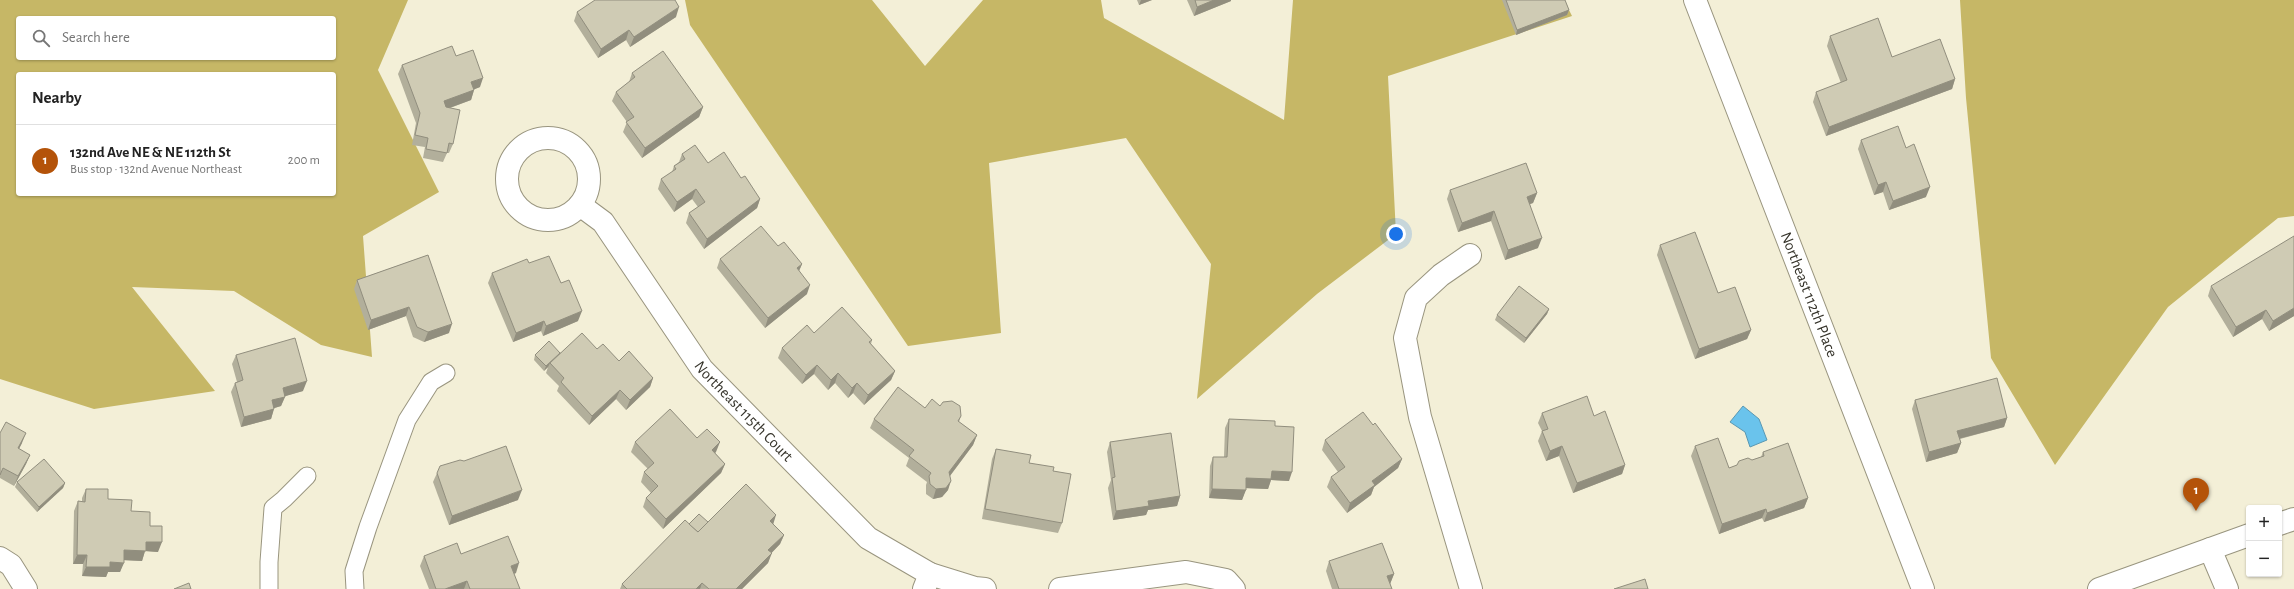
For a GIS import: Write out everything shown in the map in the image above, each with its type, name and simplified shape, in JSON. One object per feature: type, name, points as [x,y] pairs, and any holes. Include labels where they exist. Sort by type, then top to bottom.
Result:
[{"type":"street","name":"Northeast 112th Place","points":[[1695,0],[1924,589]]},
{"type":"street","name":"Northeast 115th Court","points":[[580,205],[603,222],[702,369],[868,538],[928,582],[985,589]]},
{"type":"street","points":[[1470,255],[1441,275],[1416,298],[1405,338],[1420,417],[1471,589]]},
{"type":"street","points":[[2282,523],[2294,519]]},
{"type":"street","points":[[2099,589],[2246,536]]},
{"type":"street","points":[[2210,549],[2227,589]]},
{"type":"street","points":[[5,562],[26,589]]},
{"type":"street","points":[[1060,589],[1186,572],[1230,584]]},
{"type":"lane","points":[[355,589],[354,571],[368,527],[407,420],[431,382],[446,373]]},
{"type":"lane","points":[[270,589],[269,562],[273,508],[307,476]]},
{"type":"shaded area","points":[[0,0],[408,0],[378,70],[439,192],[363,236],[372,357],[321,345],[234,291],[132,287],[215,391],[94,409],[0,379]]},
{"type":"shaded area","points":[[685,0],[872,0],[925,66],[983,0],[1101,0],[1104,18],[1284,120],[1293,0],[1564,0],[1572,16],[1388,76],[1396,234],[1317,294],[1197,399],[1211,264],[1126,138],[989,163],[1001,333],[908,346],[690,25]]},
{"type":"shaded area","points":[[1960,0],[2294,0],[2294,216],[2278,218],[2168,307],[2055,465],[1991,358],[1966,98]]},
{"type":"water","points":[[1743,406],[1759,419],[1767,440],[1750,447],[1745,432],[1730,422]]},
{"type":"building","points":[[595,0],[675,0],[679,7],[634,37],[629,30],[601,49],[577,12]]},
{"type":"building","points":[[1195,0],[1214,0],[1197,7]]},
{"type":"building","points":[[1506,0],[1565,0],[1569,10],[1517,30]]},
{"type":"building","points":[[1878,18],[1892,57],[1940,39],[1955,79],[1829,127],[1816,92],[1847,80],[1830,36]]},
{"type":"building","points":[[452,46],[456,56],[473,50],[483,78],[471,82],[474,90],[444,101],[446,107],[460,110],[453,144],[449,143],[447,153],[426,149],[428,138],[415,135],[420,113],[402,65]]},
{"type":"building","points":[[663,51],[703,107],[645,148],[626,122],[634,117],[616,92],[635,77],[632,73]]},
{"type":"building","points":[[1898,126],[1906,148],[1914,144],[1930,187],[1893,201],[1886,182],[1878,185],[1861,140]]},
{"type":"building","points":[[695,145],[708,163],[724,152],[741,178],[745,176],[760,199],[707,239],[689,213],[705,202],[696,189],[677,202],[661,179],[676,169],[674,166],[685,159],[682,154]]},
{"type":"building","points":[[1526,163],[1537,193],[1527,197],[1542,238],[1508,250],[1494,211],[1462,223],[1450,190]]},
{"type":"building","points":[[761,226],[778,246],[784,242],[802,264],[797,268],[810,285],[768,318],[720,259]]},
{"type":"building","points":[[1695,232],[1718,293],[1735,287],[1751,330],[1699,349],[1660,245]]},
{"type":"building","points":[[2294,236],[2294,308],[2273,321],[2266,310],[2236,327],[2211,286]]},
{"type":"building","points":[[428,255],[452,324],[428,332],[417,327],[409,307],[371,320],[357,280]]},
{"type":"building","points":[[549,256],[561,283],[569,280],[582,311],[546,326],[544,321],[516,333],[492,273],[527,259],[529,263]]},
{"type":"building","points":[[1519,286],[1549,309],[1526,338],[1497,315]]},
{"type":"building","points":[[842,307],[872,340],[869,342],[895,371],[868,395],[857,383],[852,388],[838,373],[831,380],[817,365],[806,375],[782,348],[807,325],[814,333]]},
{"type":"building","points":[[582,333],[597,349],[603,344],[619,361],[629,351],[653,378],[630,400],[620,390],[592,416],[561,382],[564,378],[550,363]]},
{"type":"building","points":[[295,338],[307,381],[283,388],[285,397],[272,400],[274,409],[244,417],[235,383],[243,380],[236,355]]},
{"type":"building","points":[[549,341],[560,353],[546,366],[535,355]]},
{"type":"building","points":[[1997,378],[2007,418],[1957,431],[1961,443],[1929,452],[1915,400]]},
{"type":"building","points":[[898,387],[925,408],[932,399],[940,406],[943,402],[952,401],[960,406],[961,416],[958,421],[977,435],[949,472],[951,481],[946,488],[936,489],[930,484],[929,476],[931,473],[909,456],[914,450],[874,419]]},
{"type":"building","points":[[1587,396],[1594,416],[1605,411],[1625,465],[1577,483],[1562,446],[1550,451],[1542,431],[1548,429],[1542,413]]},
{"type":"building","points":[[670,409],[697,438],[707,429],[720,442],[712,450],[725,464],[666,519],[646,498],[658,486],[644,472],[654,463],[635,442]]},
{"type":"building","points":[[1363,412],[1373,425],[1375,423],[1402,459],[1372,481],[1375,485],[1350,503],[1331,477],[1345,467],[1325,440]]},
{"type":"building","points":[[1229,419],[1275,421],[1275,426],[1294,427],[1292,472],[1272,471],[1271,479],[1246,478],[1246,490],[1212,489],[1213,457],[1227,457]]},
{"type":"building","points":[[6,422],[26,433],[18,448],[30,455],[18,476],[3,468],[0,475],[0,433]]},
{"type":"building","points":[[1171,433],[1180,496],[1148,501],[1149,506],[1116,511],[1112,478],[1115,477],[1110,442]]},
{"type":"building","points":[[1718,438],[1729,468],[1737,465],[1739,461],[1748,458],[1752,460],[1764,456],[1763,452],[1788,443],[1808,498],[1767,513],[1766,509],[1722,524],[1695,446]]},
{"type":"building","points":[[506,446],[522,490],[452,516],[437,473],[440,466],[460,460],[464,461]]},
{"type":"building","points":[[996,449],[1031,455],[1029,463],[1054,467],[1053,471],[1071,474],[1062,523],[985,509]]},
{"type":"building","points":[[44,459],[65,483],[39,507],[17,482]]},
{"type":"building","points":[[746,484],[776,515],[770,521],[784,535],[768,550],[772,553],[736,589],[709,589],[702,583],[696,589],[627,589],[622,584],[685,520],[698,532]]},
{"type":"building","points":[[86,489],[108,489],[108,499],[132,500],[131,511],[150,512],[150,526],[162,526],[162,542],[146,542],[146,551],[124,550],[124,563],[110,562],[110,567],[86,567],[87,555],[77,555],[78,501],[85,502]]},
{"type":"building","points":[[699,514],[708,522],[698,532],[689,524]]},
{"type":"building","points":[[508,536],[519,563],[511,566],[520,589],[470,589],[467,581],[445,589],[436,589],[424,556],[457,543],[461,554]]},
{"type":"building","points":[[1382,543],[1394,574],[1387,576],[1392,589],[1339,589],[1329,561]]},
{"type":"building","points":[[1645,579],[1648,589],[1614,589]]},
{"type":"building","points":[[189,583],[191,589],[174,589]]},
{"type":"place","name":"132nd Ave NE & NE 112th St","points":[[2196,511]]}]
